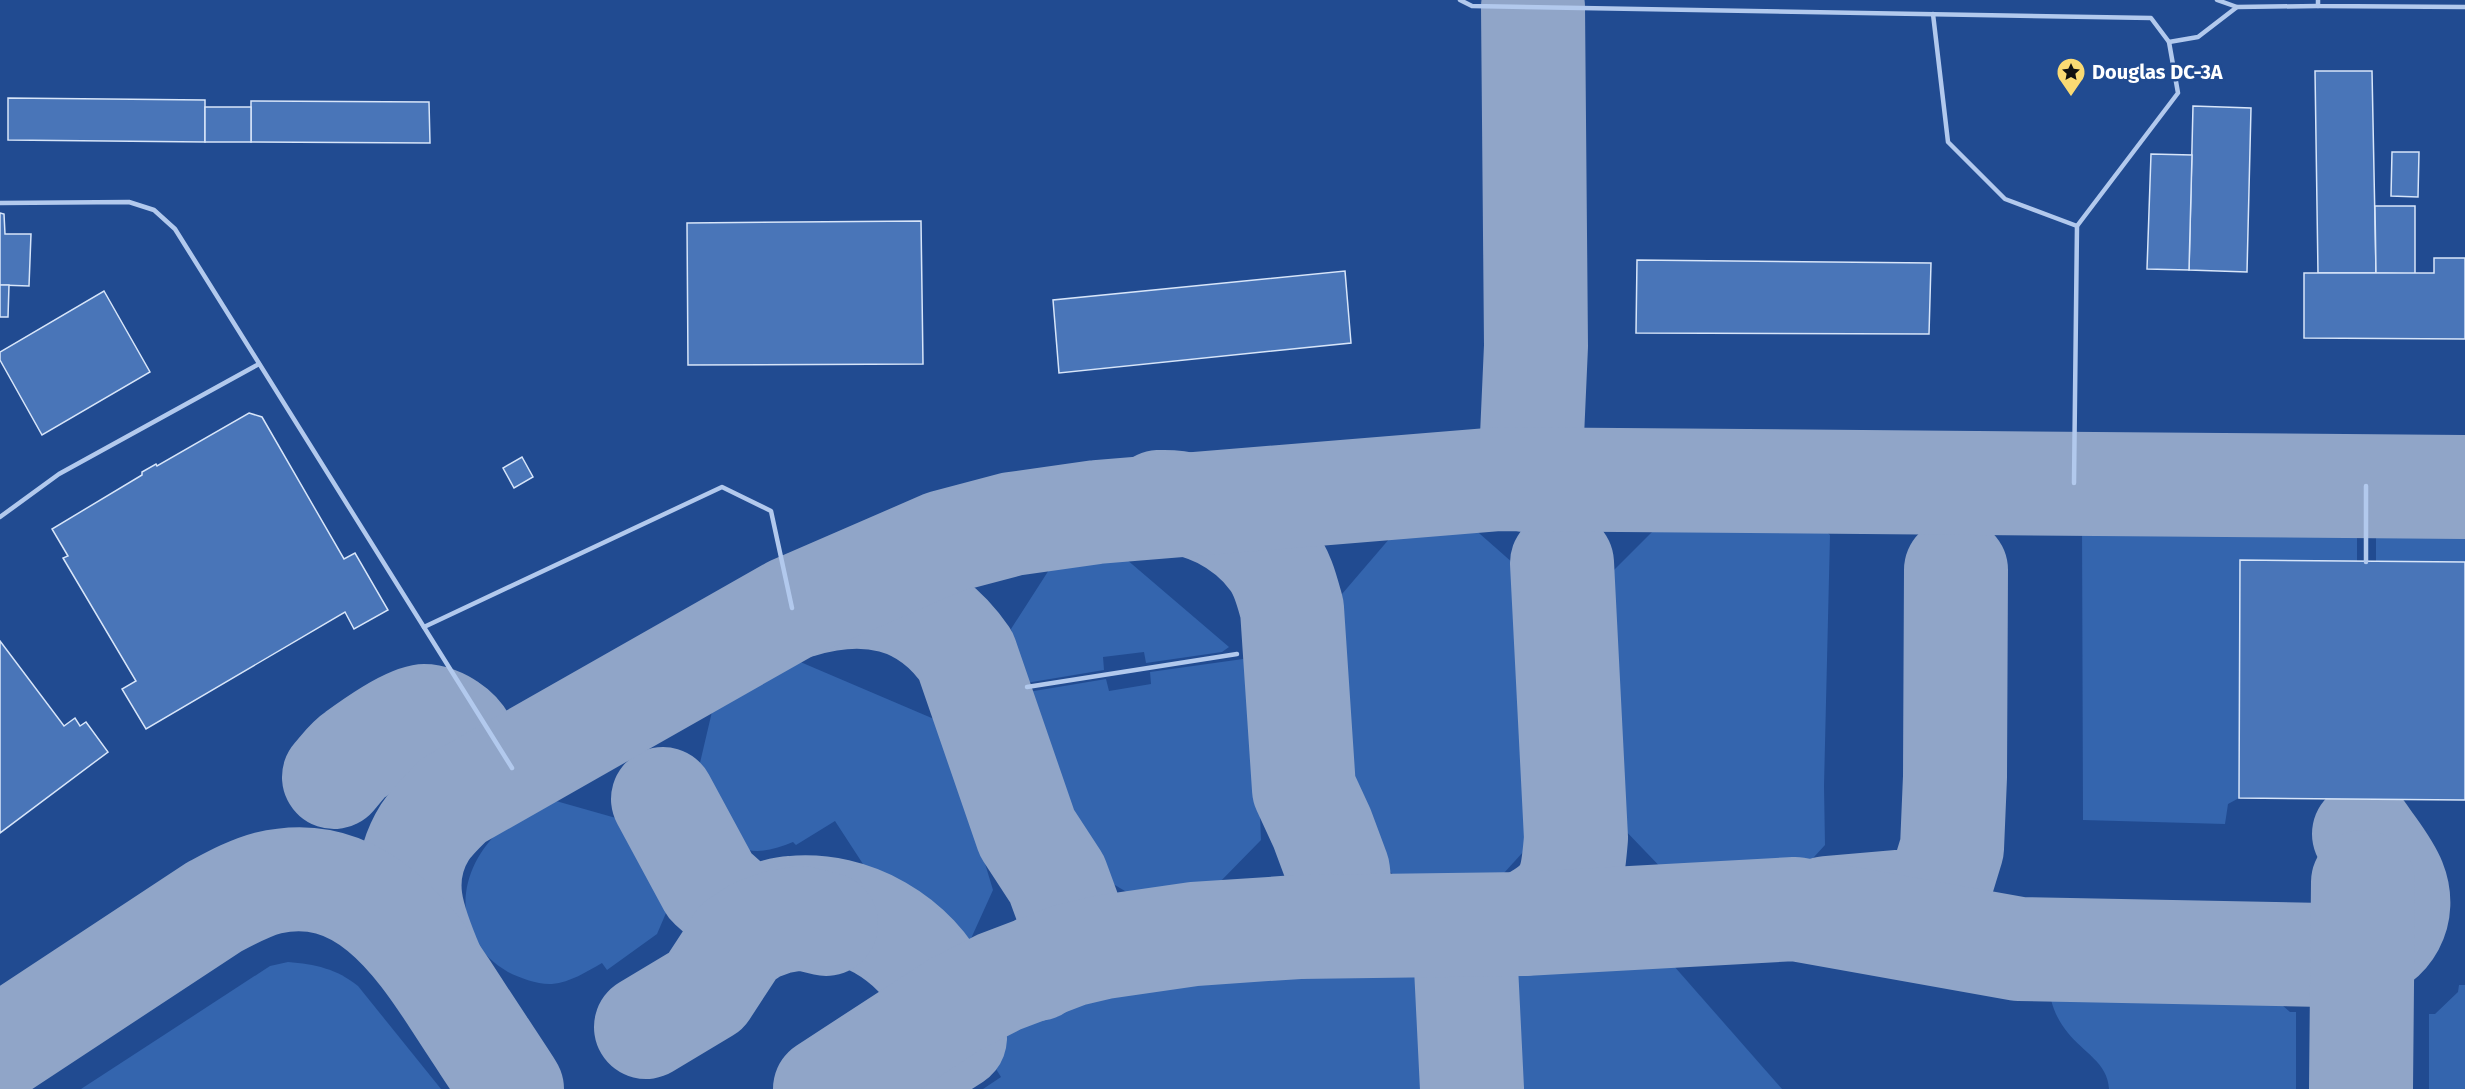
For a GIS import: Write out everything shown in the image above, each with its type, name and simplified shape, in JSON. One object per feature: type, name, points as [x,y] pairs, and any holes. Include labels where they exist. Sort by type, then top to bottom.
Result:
[{"type":"lane","points":[[1460,0],[1472,6],[2151,18],[2169,42],[2178,93],[2076,226],[2074,483]]},
{"type":"lane","points":[[2217,0],[2237,7],[2318,3],[2465,7]]},
{"type":"lane","points":[[2169,42],[2198,37],[2237,7]]},
{"type":"lane","points":[[1933,14],[1948,142],[2005,199],[2076,226]]},
{"type":"lane","points":[[0,203],[129,202],[154,210],[175,229],[512,768]]},
{"type":"lane","points":[[0,517],[59,474],[259,364]]},
{"type":"lane","points":[[2366,486],[2366,562]]},
{"type":"lane","points":[[424,627],[722,487],[771,511],[792,608]]},
{"type":"lane","points":[[1027,687],[1237,654]]},
{"type":"shaded area","points":[[1667,517],[1805,520],[1820,526],[1830,535],[1824,786],[1825,845],[1803,869],[1670,877],[1620,825],[1605,579]]},
{"type":"shaded area","points":[[1463,519],[1530,578],[1543,830],[1494,884],[1408,888],[1352,837],[1342,594],[1402,524]]},
{"type":"shaded area","points":[[2082,521],[2348,522],[2357,535],[2357,561],[2240,561],[2239,798],[2228,804],[2225,824],[2083,820]]},
{"type":"shaded area","points":[[2386,523],[2465,523],[2465,562],[2376,562],[2376,535]]},
{"type":"shaded area","points":[[1119,553],[1229,647],[1222,652],[1146,663],[1144,652],[1103,657],[1104,670],[1026,683],[1011,629],[1056,559]]},
{"type":"shaded area","points":[[791,658],[934,719],[944,727],[993,890],[964,954],[932,970],[835,821],[796,845],[793,842],[758,851],[744,849],[737,846],[696,780],[714,703]]},
{"type":"shaded area","points":[[1243,659],[1254,668],[1261,840],[1215,887],[1135,897],[1083,866],[1028,692],[1106,679],[1109,691],[1151,684],[1150,672]]},
{"type":"shaded area","points":[[556,801],[630,822],[663,872],[669,893],[669,906],[657,934],[607,970],[602,963],[572,979],[547,984],[530,981],[508,972],[489,958],[476,941],[468,922],[466,902],[468,882],[476,862],[488,844],[504,827],[522,814],[541,804]]},
{"type":"shaded area","points":[[1659,949],[1782,1089],[1489,1089],[1483,975],[1498,958]]},
{"type":"shaded area","points":[[1432,960],[1448,975],[1455,1089],[983,1089],[1001,1077],[981,1045],[998,1032],[1041,1013],[1113,990],[1206,974]]},
{"type":"shaded area","points":[[288,962],[325,968],[342,975],[358,986],[441,1089],[81,1089],[270,966]]},
{"type":"shaded area","points":[[2048,981],[2268,983],[2267,992],[2290,1012],[2296,1012],[2296,1089],[2109,1089],[2108,1080],[2100,1065],[2074,1040],[2056,1015]]},
{"type":"shaded area","points":[[2459,985],[2465,985],[2465,1089],[2429,1089],[2429,1014],[2435,1014],[2458,992]]},
{"type":"building","points":[[2315,71],[2372,71],[2376,273],[2318,273]]},
{"type":"building","points":[[8,98],[205,100],[205,142],[8,140]]},
{"type":"building","points":[[251,101],[429,102],[430,143],[251,142]]},
{"type":"building","points":[[2193,106],[2251,108],[2247,272],[2189,270]]},
{"type":"building","points":[[205,107],[251,107],[251,142],[205,142]]},
{"type":"building","points":[[2392,152],[2419,152],[2418,197],[2391,196]]},
{"type":"building","points":[[2151,154],[2192,155],[2189,270],[2147,269]]},
{"type":"building","points":[[2375,206],[2415,206],[2415,274],[2376,273]]},
{"type":"building","points":[[0,213],[4,214],[5,234],[31,234],[29,286],[0,285]]},
{"type":"building","points":[[921,221],[923,364],[688,365],[687,223]]},
{"type":"building","points":[[2434,258],[2465,258],[2465,339],[2304,338],[2304,273],[2434,273]]},
{"type":"building","points":[[1637,260],[1931,263],[1929,334],[1636,333]]},
{"type":"building","points":[[1345,271],[1351,343],[1059,373],[1053,300]]},
{"type":"building","points":[[0,285],[9,285],[8,317],[0,317]]},
{"type":"building","points":[[104,291],[150,372],[42,435],[0,360],[0,352]]},
{"type":"building","points":[[249,413],[262,417],[344,559],[355,553],[388,610],[354,629],[345,612],[146,729],[122,689],[136,681],[63,558],[68,556],[52,529],[142,475],[142,472],[156,464],[157,466]]},
{"type":"building","points":[[522,457],[533,477],[514,488],[503,468]]},
{"type":"building","points":[[2240,560],[2465,562],[2465,800],[2239,798]]},
{"type":"building","points":[[0,641],[64,726],[75,718],[80,726],[86,722],[108,752],[0,833]]},
{"type":"taxiway","points":[[1530,481],[1536,346],[1533,7]]},
{"type":"taxiway","points":[[432,966],[419,933],[410,899],[411,866],[416,849],[425,832],[454,800],[792,608],[944,542],[1012,524],[1097,512],[1500,479],[2465,487]]},
{"type":"taxiway","points":[[1159,502],[1191,505],[1236,525],[1261,546],[1271,558],[1279,570],[1286,589],[1292,609],[1304,789],[1338,871],[1340,890],[1334,908],[1319,922],[1298,927]]},
{"type":"taxiway","points":[[1523,924],[1559,900],[1570,881],[1573,869],[1576,838],[1562,563]]},
{"type":"taxiway","points":[[1827,908],[1931,899],[1941,884],[1952,848],[1955,777],[1956,570]]},
{"type":"taxiway","points":[[800,606],[848,597],[871,597],[893,601],[932,620],[950,636],[966,656],[1027,833],[1057,879],[1068,909],[1070,927],[1067,946],[1037,969]]},
{"type":"taxiway","points":[[334,777],[353,756],[389,732],[408,721],[424,716],[430,717],[446,723],[458,733],[465,741],[468,751],[468,771],[454,800]]},
{"type":"taxiway","points":[[663,799],[710,886],[747,919],[792,908],[838,911],[880,928],[916,956],[931,974],[942,994],[955,1038],[921,1060]]},
{"type":"taxiway","points":[[825,1089],[954,1005],[999,982],[1070,955],[1104,947],[1194,934],[1298,927],[1523,924],[1795,909],[2019,949],[2324,955],[2353,953],[2379,942],[2387,934],[2397,915],[2398,904],[2394,881],[2364,834]]},
{"type":"taxiway","points":[[0,1048],[214,907],[261,885],[300,879],[330,883],[356,894],[402,931],[440,980],[512,1089]]},
{"type":"taxiway","points":[[2361,1089],[2363,882]]},
{"type":"taxiway","points":[[646,1027],[706,991],[738,942],[756,930],[778,922],[801,918],[826,924]]},
{"type":"taxiway","points":[[1464,926],[1472,1089]]},
{"type":"place","name":"Douglas DC-3A","points":[[2071,98]]}]
